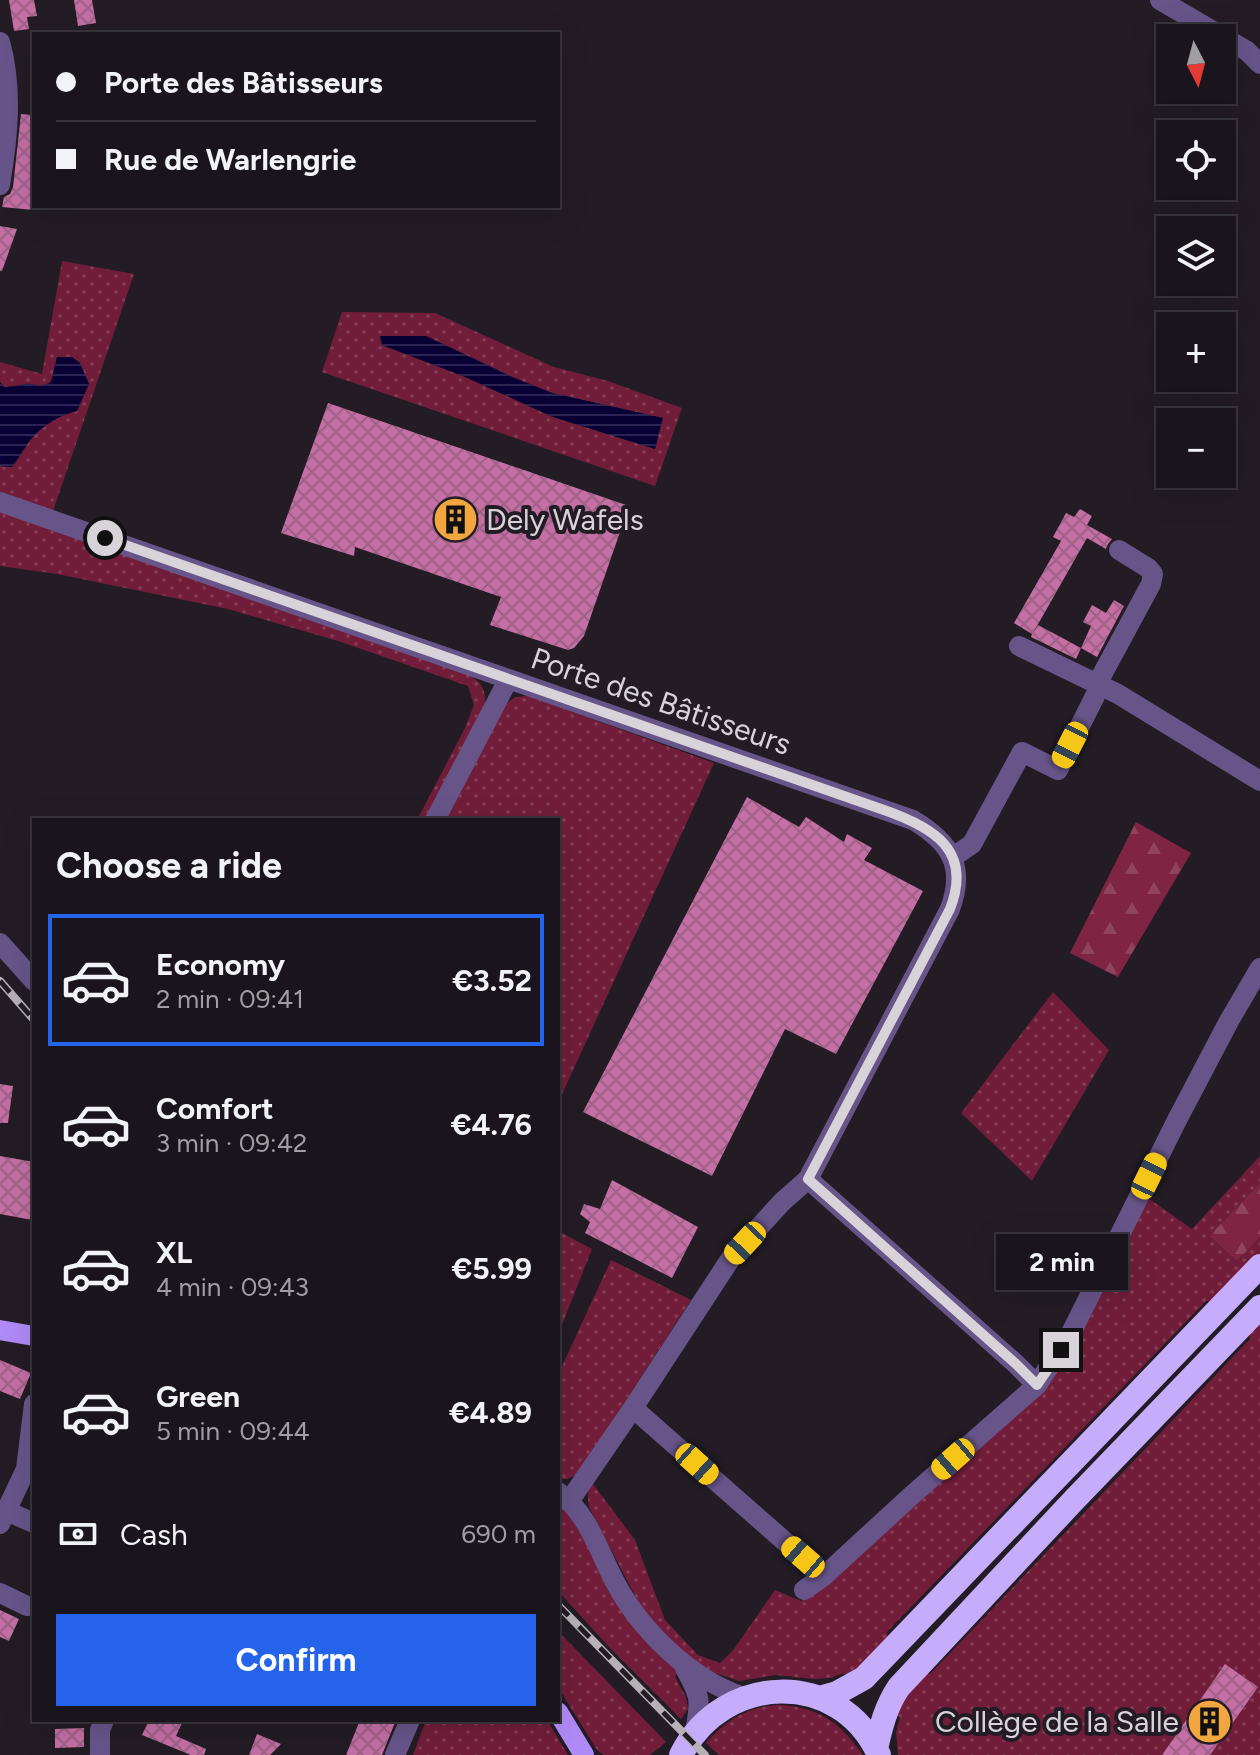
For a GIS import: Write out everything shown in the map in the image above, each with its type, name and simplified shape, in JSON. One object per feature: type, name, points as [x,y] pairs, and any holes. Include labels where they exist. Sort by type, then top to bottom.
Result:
[{"type":"highway","points":[[819,1698],[837,1693],[864,1678],[1256,1270]]},
{"type":"highway","points":[[878,1752],[884,1714],[899,1687],[1260,1307]]},
{"type":"highway","points":[[681,1755],[687,1741],[720,1709],[744,1697],[769,1691],[794,1692],[819,1698],[837,1707],[866,1732],[878,1752]]},
{"type":"main road","points":[[0,1330],[32,1336]]},
{"type":"main road","points":[[560,1715],[584,1755]]},
{"type":"street","points":[[1160,0],[1259,58]]},
{"type":"street","points":[[0,42],[8,98],[0,185]]},
{"type":"street","name":"Porte des Bâtisseurs","points":[[0,502],[913,820],[942,841],[953,857]]},
{"type":"street","points":[[744,1697],[725,1691],[683,1664],[645,1626],[615,1583],[585,1521],[564,1496],[633,1408],[731,1258],[782,1202],[808,1179],[950,909],[955,894],[953,857],[972,844],[1022,752],[1058,770],[1151,584],[1153,574],[1148,568],[1119,550]]},
{"type":"street","points":[[1019,646],[1096,690],[1143,709],[1260,781]]},
{"type":"street","points":[[436,818],[508,680]]},
{"type":"street","points":[[0,943],[32,979]]},
{"type":"street","points":[[804,1590],[824,1576],[1037,1385],[1071,1333],[1177,1120],[1260,968]]},
{"type":"street","points":[[808,1179],[1037,1385]]},
{"type":"street","points":[[633,1408],[824,1576]]},
{"type":"street","points":[[32,1420],[26,1469],[3,1517],[32,1523]]},
{"type":"street","points":[[0,1593],[27,1606]]},
{"type":"street","points":[[683,1664],[698,1691],[700,1706],[695,1732]]},
{"type":"street","points":[[100,1755],[100,1730],[103,1722]]},
{"type":"street","points":[[395,1755],[409,1722]]},
{"type":"shaded area","points":[[62,261],[134,274],[53,511],[0,494],[0,466],[12,467],[28,442],[41,430],[58,418],[77,411],[89,384],[72,357],[57,357],[51,382],[46,386],[4,387],[0,382],[0,362],[42,374]]},
{"type":"shaded area","points":[[342,312],[435,313],[554,367],[608,381],[682,408],[655,486],[322,372]],"holes":[[[380,336],[426,336],[552,393],[662,418],[655,449],[553,417],[463,376],[382,345]]]},
{"type":"shaded area","points":[[380,336],[426,336],[552,393],[663,418],[655,449],[553,417],[463,376],[382,345]]},
{"type":"shaded area","points":[[57,357],[72,357],[80,363],[89,384],[77,411],[58,418],[41,430],[12,467],[0,466],[0,382],[4,387],[47,384],[51,382]]},
{"type":"shaded area","points":[[0,512],[460,671],[483,687],[485,706],[426,818],[418,818],[474,705],[468,686],[341,642],[228,609],[57,574],[0,566]]},
{"type":"shaded area","points":[[528,696],[714,763],[560,1099],[560,818],[446,818],[506,704],[515,697]]},
{"type":"shaded area","points":[[1053,992],[1109,1050],[1032,1181],[961,1113]]},
{"type":"shaded area","points":[[1260,1156],[1260,1183],[1209,1236],[1237,1261],[1260,1237],[1260,1253],[1215,1301],[1206,1301],[887,1632],[888,1640],[848,1677],[844,1673],[814,1679],[776,1675],[739,1681],[712,1672],[708,1674],[645,1615],[589,1507],[588,1492],[593,1484],[635,1540],[665,1620],[698,1655],[720,1663],[734,1649],[775,1590],[801,1601],[1024,1408],[1148,1198],[1192,1229]]},
{"type":"shaded area","points":[[560,1232],[592,1249],[560,1330]]},
{"type":"shaded area","points":[[611,1260],[691,1300],[578,1474],[567,1479],[560,1479],[560,1371]]},
{"type":"shaded area","points":[[1260,1321],[1260,1755],[898,1755],[896,1732],[900,1717],[896,1715],[897,1709],[923,1675],[931,1673],[1250,1339],[1249,1333]]},
{"type":"shaded area","points":[[560,1505],[678,1671],[675,1677],[686,1697],[688,1709],[681,1719],[560,1593]]},
{"type":"shaded area","points":[[560,1633],[666,1742],[650,1755],[604,1755],[597,1750],[560,1690]]},
{"type":"shaded area","points":[[778,1705],[805,1709],[827,1718],[846,1734],[863,1755],[719,1755],[706,1743],[738,1716]]},
{"type":"shaded area","points":[[425,1722],[548,1722],[568,1755],[413,1755]]},
{"type":"green space","points":[[1136,822],[1191,853],[1118,977],[1070,953]]},
{"type":"green space","points":[[1260,1183],[1260,1237],[1237,1261],[1209,1236]]},
{"type":"building","points":[[9,0],[34,0],[37,16],[27,17],[29,29],[14,31]]},
{"type":"building","points":[[74,0],[92,0],[96,23],[78,26]]},
{"type":"building","points":[[21,114],[32,115],[34,210],[2,207],[4,197],[10,194]]},
{"type":"building","points":[[0,226],[17,229],[2,271],[0,271]]},
{"type":"building","name":"Dely Wafels","points":[[328,403],[629,506],[584,636],[574,648],[568,650],[490,625],[501,597],[355,547],[354,556],[281,533]]},
{"type":"building","points":[[1080,509],[1092,516],[1087,525],[1112,539],[1106,549],[1087,538],[1033,633],[1038,625],[1081,648],[1076,659],[1031,637],[1032,634],[1014,623],[1061,541],[1053,537],[1066,513],[1074,517]]},
{"type":"building","points":[[1114,600],[1124,606],[1097,657],[1081,648],[1091,626],[1083,622],[1092,605],[1106,613]]},
{"type":"building","points":[[747,797],[799,827],[806,817],[844,842],[847,834],[872,848],[864,860],[923,891],[836,1054],[785,1029],[712,1176],[583,1112]]},
{"type":"building","points":[[0,1084],[13,1086],[8,1123],[0,1123]]},
{"type":"building","points":[[0,1156],[32,1162],[32,1220],[0,1214]]},
{"type":"building","points":[[612,1180],[698,1227],[672,1278],[585,1233],[590,1222],[580,1214],[584,1204],[600,1209]]},
{"type":"building","points":[[0,1360],[31,1373],[20,1399],[0,1391]]},
{"type":"building","points":[[0,1610],[19,1619],[9,1641],[0,1637]]},
{"type":"building","name":"Collège de la Salle","points":[[1225,1664],[1258,1687],[1210,1755],[1162,1755]]},
{"type":"building","points":[[148,1722],[180,1722],[182,1723],[176,1736],[206,1749],[204,1755],[191,1755],[142,1735]]},
{"type":"building","points":[[359,1722],[395,1722],[382,1755],[346,1755]]},
{"type":"building","points":[[84,1728],[84,1747],[55,1748],[55,1729]]},
{"type":"building","points":[[257,1734],[281,1744],[270,1755],[249,1755]]},
{"type":"railway","points":[[0,981],[32,1018]]},
{"type":"railway","points":[[560,1607],[705,1755]]},
{"type":"place","name":"Dely Wafels","points":[[455,519]]},
{"type":"place","name":"Collège de la Salle","points":[[1210,1721]]},
{"type":"route","points":[[105,538],[913,820],[930,830],[953,857],[955,894],[950,909],[808,1179],[1037,1385],[1061,1350]]}]
